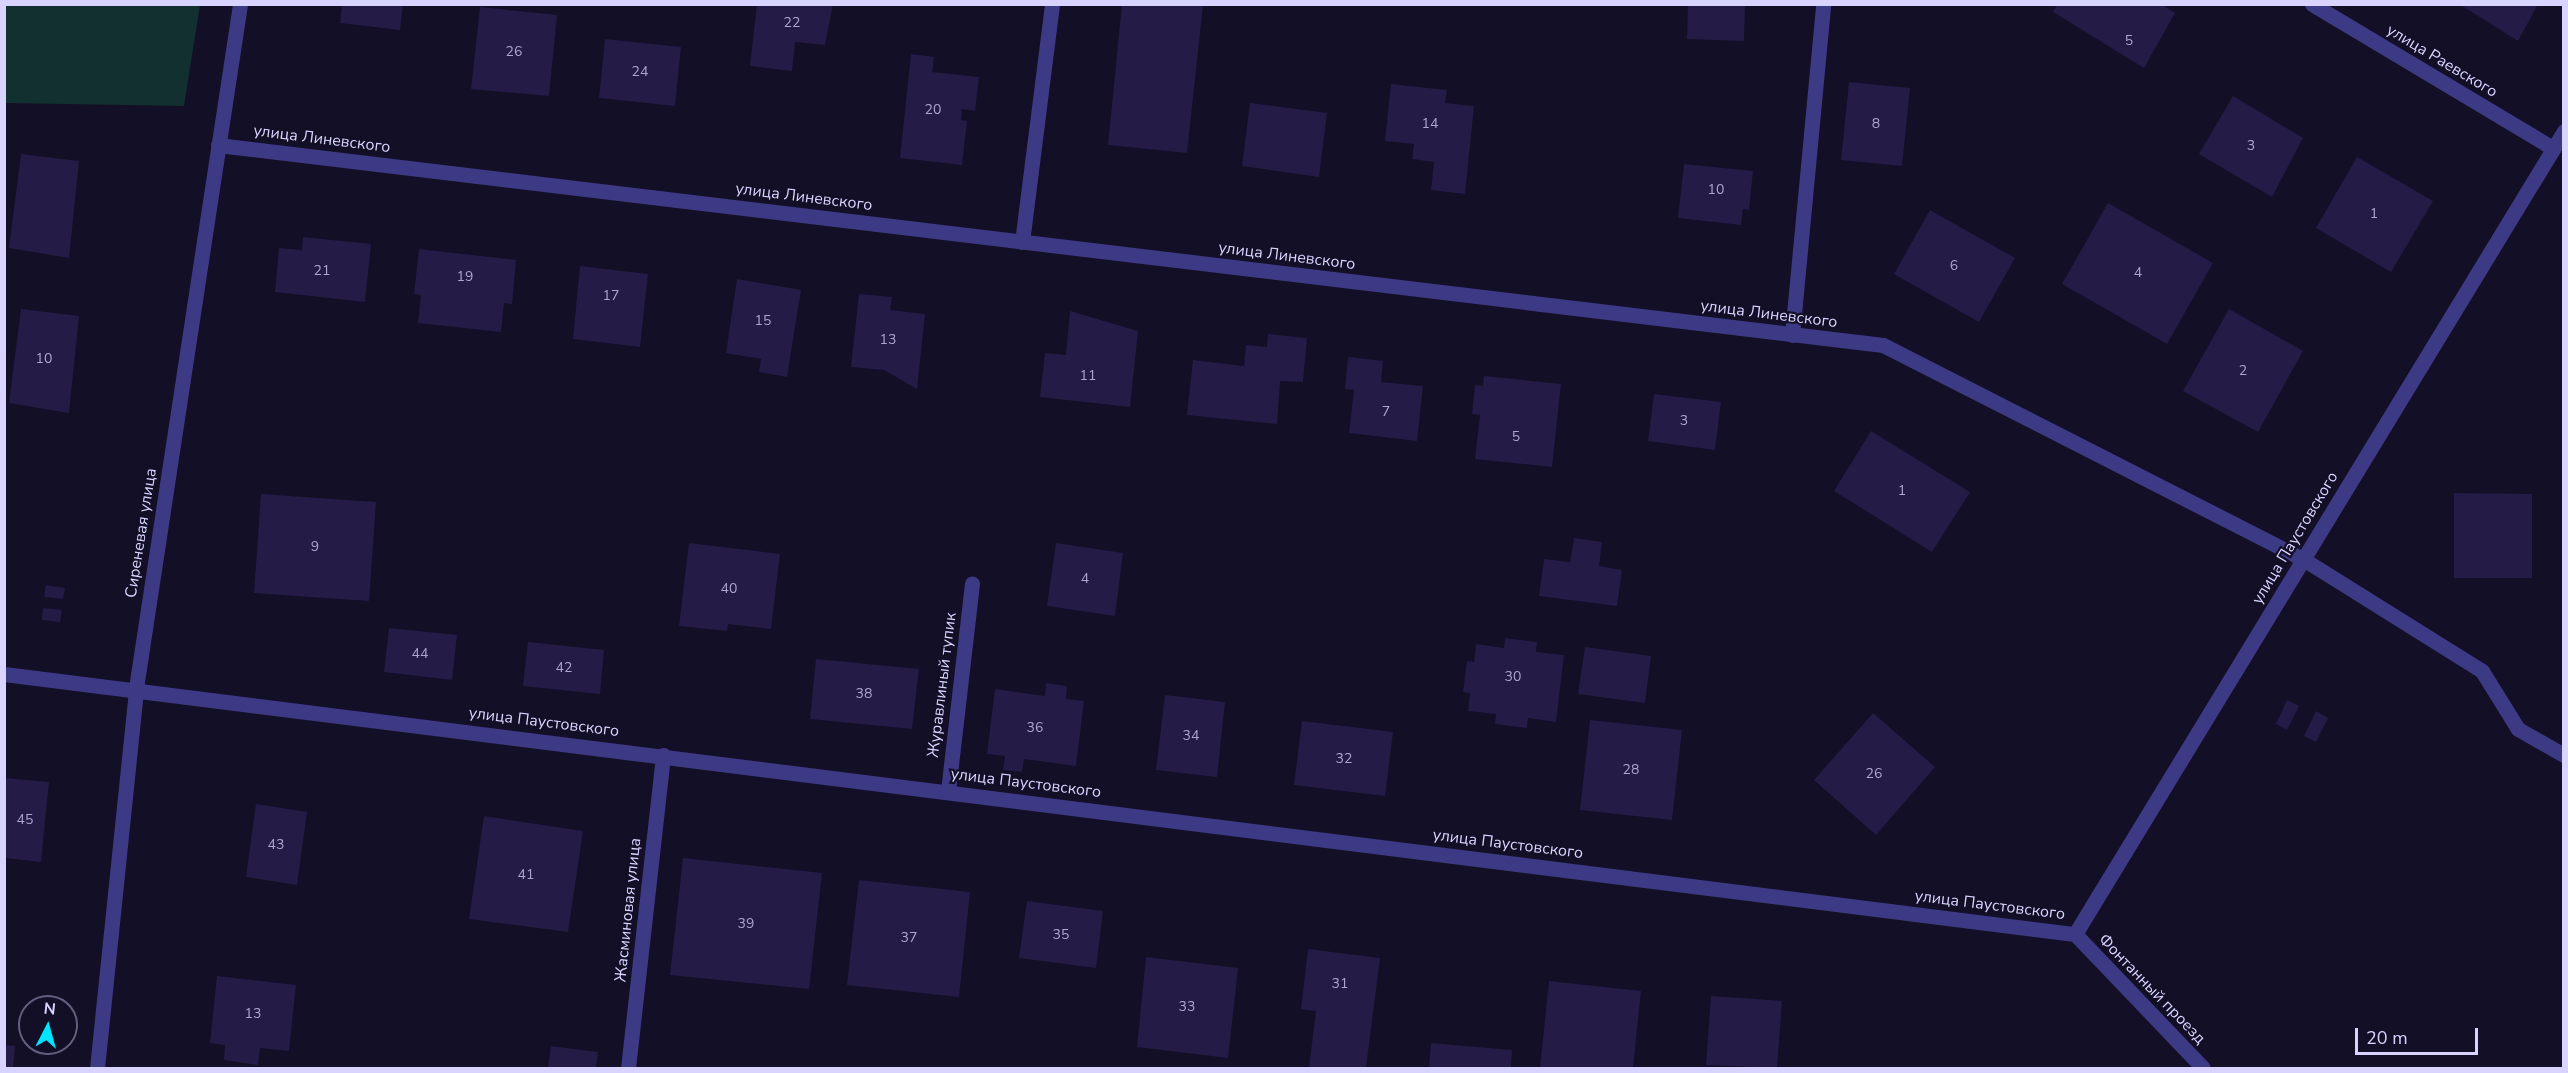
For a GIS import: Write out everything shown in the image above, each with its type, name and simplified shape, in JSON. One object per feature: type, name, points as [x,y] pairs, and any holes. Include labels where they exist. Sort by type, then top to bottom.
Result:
[{"type":"street","name":"Сиреневая улица","points":[[97,1068],[136,688],[240,4]]},
{"type":"street","points":[[1022,242],[1052,4]]},
{"type":"street","points":[[1792,335],[1822,4]]},
{"type":"street","name":"улица Раевского","points":[[2312,4],[2553,148]]},
{"type":"street","name":"улица Паустовского","points":[[4,674],[136,688],[2075,934],[2564,131]]},
{"type":"street","name":"улица Линевского","points":[[218,145],[1883,345],[2303,559],[2482,671],[2518,729],[2564,755]]},
{"type":"street","name":"Журавлиный тупик","points":[[948,791],[972,583]]},
{"type":"street","name":"Жасминовая улица","points":[[628,1068],[663,755]]},
{"type":"street","name":"Фонтанный проезд","points":[[2075,934],[2203,1068]]},
{"type":"green space","points":[[5,4],[200,5],[184,106],[5,103]]},
{"type":"building","points":[[342,4],[403,4],[400,30],[340,23]]},
{"type":"building","points":[[757,4],[833,4],[825,45],[795,42],[792,71],[750,66]]},
{"type":"building","points":[[1122,4],[1203,5],[1187,153],[1108,145]]},
{"type":"building","points":[[1688,4],[1745,4],[1744,41],[1687,39]]},
{"type":"building","points":[[2058,4],[2161,4],[2175,13],[2144,68],[2053,12]]},
{"type":"building","points":[[2459,4],[2538,4],[2518,41]]},
{"type":"building","points":[[480,7],[557,15],[549,96],[471,89]]},
{"type":"building","points":[[605,39],[681,47],[675,106],[599,98]]},
{"type":"building","points":[[911,54],[934,57],[932,72],[979,77],[975,111],[962,109],[961,120],[967,121],[962,165],[900,158]]},
{"type":"building","points":[[1849,82],[1910,88],[1902,166],[1841,160]]},
{"type":"building","points":[[1391,84],[1447,90],[1445,103],[1474,106],[1465,194],[1431,190],[1434,162],[1412,159],[1414,144],[1385,141]]},
{"type":"building","points":[[2233,96],[2303,138],[2272,197],[2199,154]]},
{"type":"building","points":[[1250,103],[1327,113],[1319,177],[1242,166]]},
{"type":"building","points":[[21,154],[79,161],[69,258],[9,248]]},
{"type":"building","points":[[2357,157],[2433,201],[2391,272],[2316,228]]},
{"type":"building","points":[[1684,164],[1753,171],[1749,210],[1743,209],[1741,225],[1678,218]]},
{"type":"building","points":[[2108,203],[2213,263],[2167,344],[2062,284]]},
{"type":"building","points":[[1930,210],[2015,258],[1979,322],[1894,274]]},
{"type":"building","points":[[303,237],[371,244],[365,302],[275,292],[279,248],[302,250]]},
{"type":"building","points":[[419,249],[516,260],[512,304],[504,303],[501,332],[418,323],[421,295],[414,294]]},
{"type":"building","points":[[580,266],[648,274],[640,347],[573,339]]},
{"type":"building","points":[[737,279],[801,290],[787,377],[759,372],[761,359],[726,353]]},
{"type":"building","points":[[859,294],[892,297],[890,310],[925,314],[917,389],[884,370],[851,367]]},
{"type":"building","points":[[21,309],[79,316],[69,413],[9,403]]},
{"type":"building","points":[[2229,309],[2303,351],[2258,432],[2183,391]]},
{"type":"building","points":[[1070,311],[1138,331],[1130,407],[1040,397],[1045,353],[1066,355]]},
{"type":"building","points":[[1268,334],[1307,338],[1303,382],[1280,381],[1277,424],[1187,415],[1193,360],[1244,366],[1246,345],[1267,347]]},
{"type":"building","points":[[1348,357],[1383,361],[1381,382],[1423,386],[1417,441],[1349,433],[1354,390],[1345,389]]},
{"type":"building","points":[[1484,376],[1561,384],[1552,467],[1475,459],[1480,415],[1472,414],[1475,385],[1483,386]]},
{"type":"building","points":[[1654,394],[1721,402],[1715,450],[1648,441]]},
{"type":"building","points":[[1871,431],[1970,492],[1932,552],[1834,491]]},
{"type":"building","points":[[2454,493],[2532,494],[2532,578],[2454,578]]},
{"type":"building","points":[[261,494],[376,502],[369,601],[254,593]]},
{"type":"building","points":[[1574,538],[1602,542],[1599,566],[1622,570],[1617,606],[1539,596],[1544,559],[1570,562]]},
{"type":"building","points":[[689,543],[780,554],[771,629],[728,624],[727,631],[679,626]]},
{"type":"building","points":[[1056,543],[1123,553],[1115,616],[1047,606]]},
{"type":"building","points":[[46,585],[65,588],[63,599],[44,597]]},
{"type":"building","points":[[43,608],[62,610],[60,622],[42,620]]},
{"type":"building","points":[[389,628],[457,635],[452,680],[384,672]]},
{"type":"building","points":[[1505,638],[1537,642],[1536,652],[1564,655],[1556,722],[1528,718],[1527,728],[1495,724],[1496,714],[1468,711],[1470,693],[1463,692],[1467,661],[1474,662],[1476,644],[1504,648]]},
{"type":"building","points":[[528,642],[604,650],[600,694],[523,686]]},
{"type":"building","points":[[1585,647],[1651,656],[1645,703],[1578,694]]},
{"type":"building","points":[[816,659],[919,669],[912,729],[810,719]]},
{"type":"building","points":[[1046,683],[1067,686],[1066,699],[1084,701],[1076,766],[1024,759],[1022,772],[1003,770],[1005,756],[987,754],[995,689],[1045,696]]},
{"type":"building","points":[[1165,695],[1225,702],[1217,777],[1156,770]]},
{"type":"building","points":[[2287,700],[2299,706],[2287,730],[2276,724]]},
{"type":"building","points":[[2316,711],[2328,718],[2316,742],[2304,736]]},
{"type":"building","points":[[1873,713],[1935,767],[1876,835],[1814,780]]},
{"type":"building","points":[[1590,720],[1682,730],[1672,820],[1580,810]]},
{"type":"building","points":[[1302,721],[1393,732],[1385,796],[1294,785]]},
{"type":"building","points":[[5,778],[49,782],[41,862],[5,858]]},
{"type":"building","points":[[256,804],[307,812],[297,885],[246,877]]},
{"type":"building","points":[[484,816],[583,831],[568,932],[469,919]]},
{"type":"building","points":[[683,858],[822,873],[809,989],[670,975]]},
{"type":"building","points":[[859,880],[970,892],[959,997],[847,985]]},
{"type":"building","points":[[1027,901],[1103,911],[1096,968],[1019,958]]},
{"type":"building","points":[[1308,949],[1380,958],[1366,1068],[1309,1068],[1316,1011],[1301,1009]]},
{"type":"building","points":[[1146,957],[1238,968],[1228,1058],[1137,1047]]},
{"type":"building","points":[[217,976],[296,985],[289,1051],[260,1048],[258,1065],[224,1060],[225,1045],[210,1043]]},
{"type":"building","points":[[1549,981],[1641,991],[1633,1068],[1540,1068]]},
{"type":"building","points":[[1711,996],[1782,1001],[1777,1068],[1706,1065]]},
{"type":"building","points":[[1431,1043],[1512,1050],[1511,1068],[1429,1068]]},
{"type":"building","points":[[4,1045],[15,1046],[13,1068],[4,1068]]},
{"type":"building","points":[[551,1046],[598,1052],[596,1068],[548,1068]]}]
